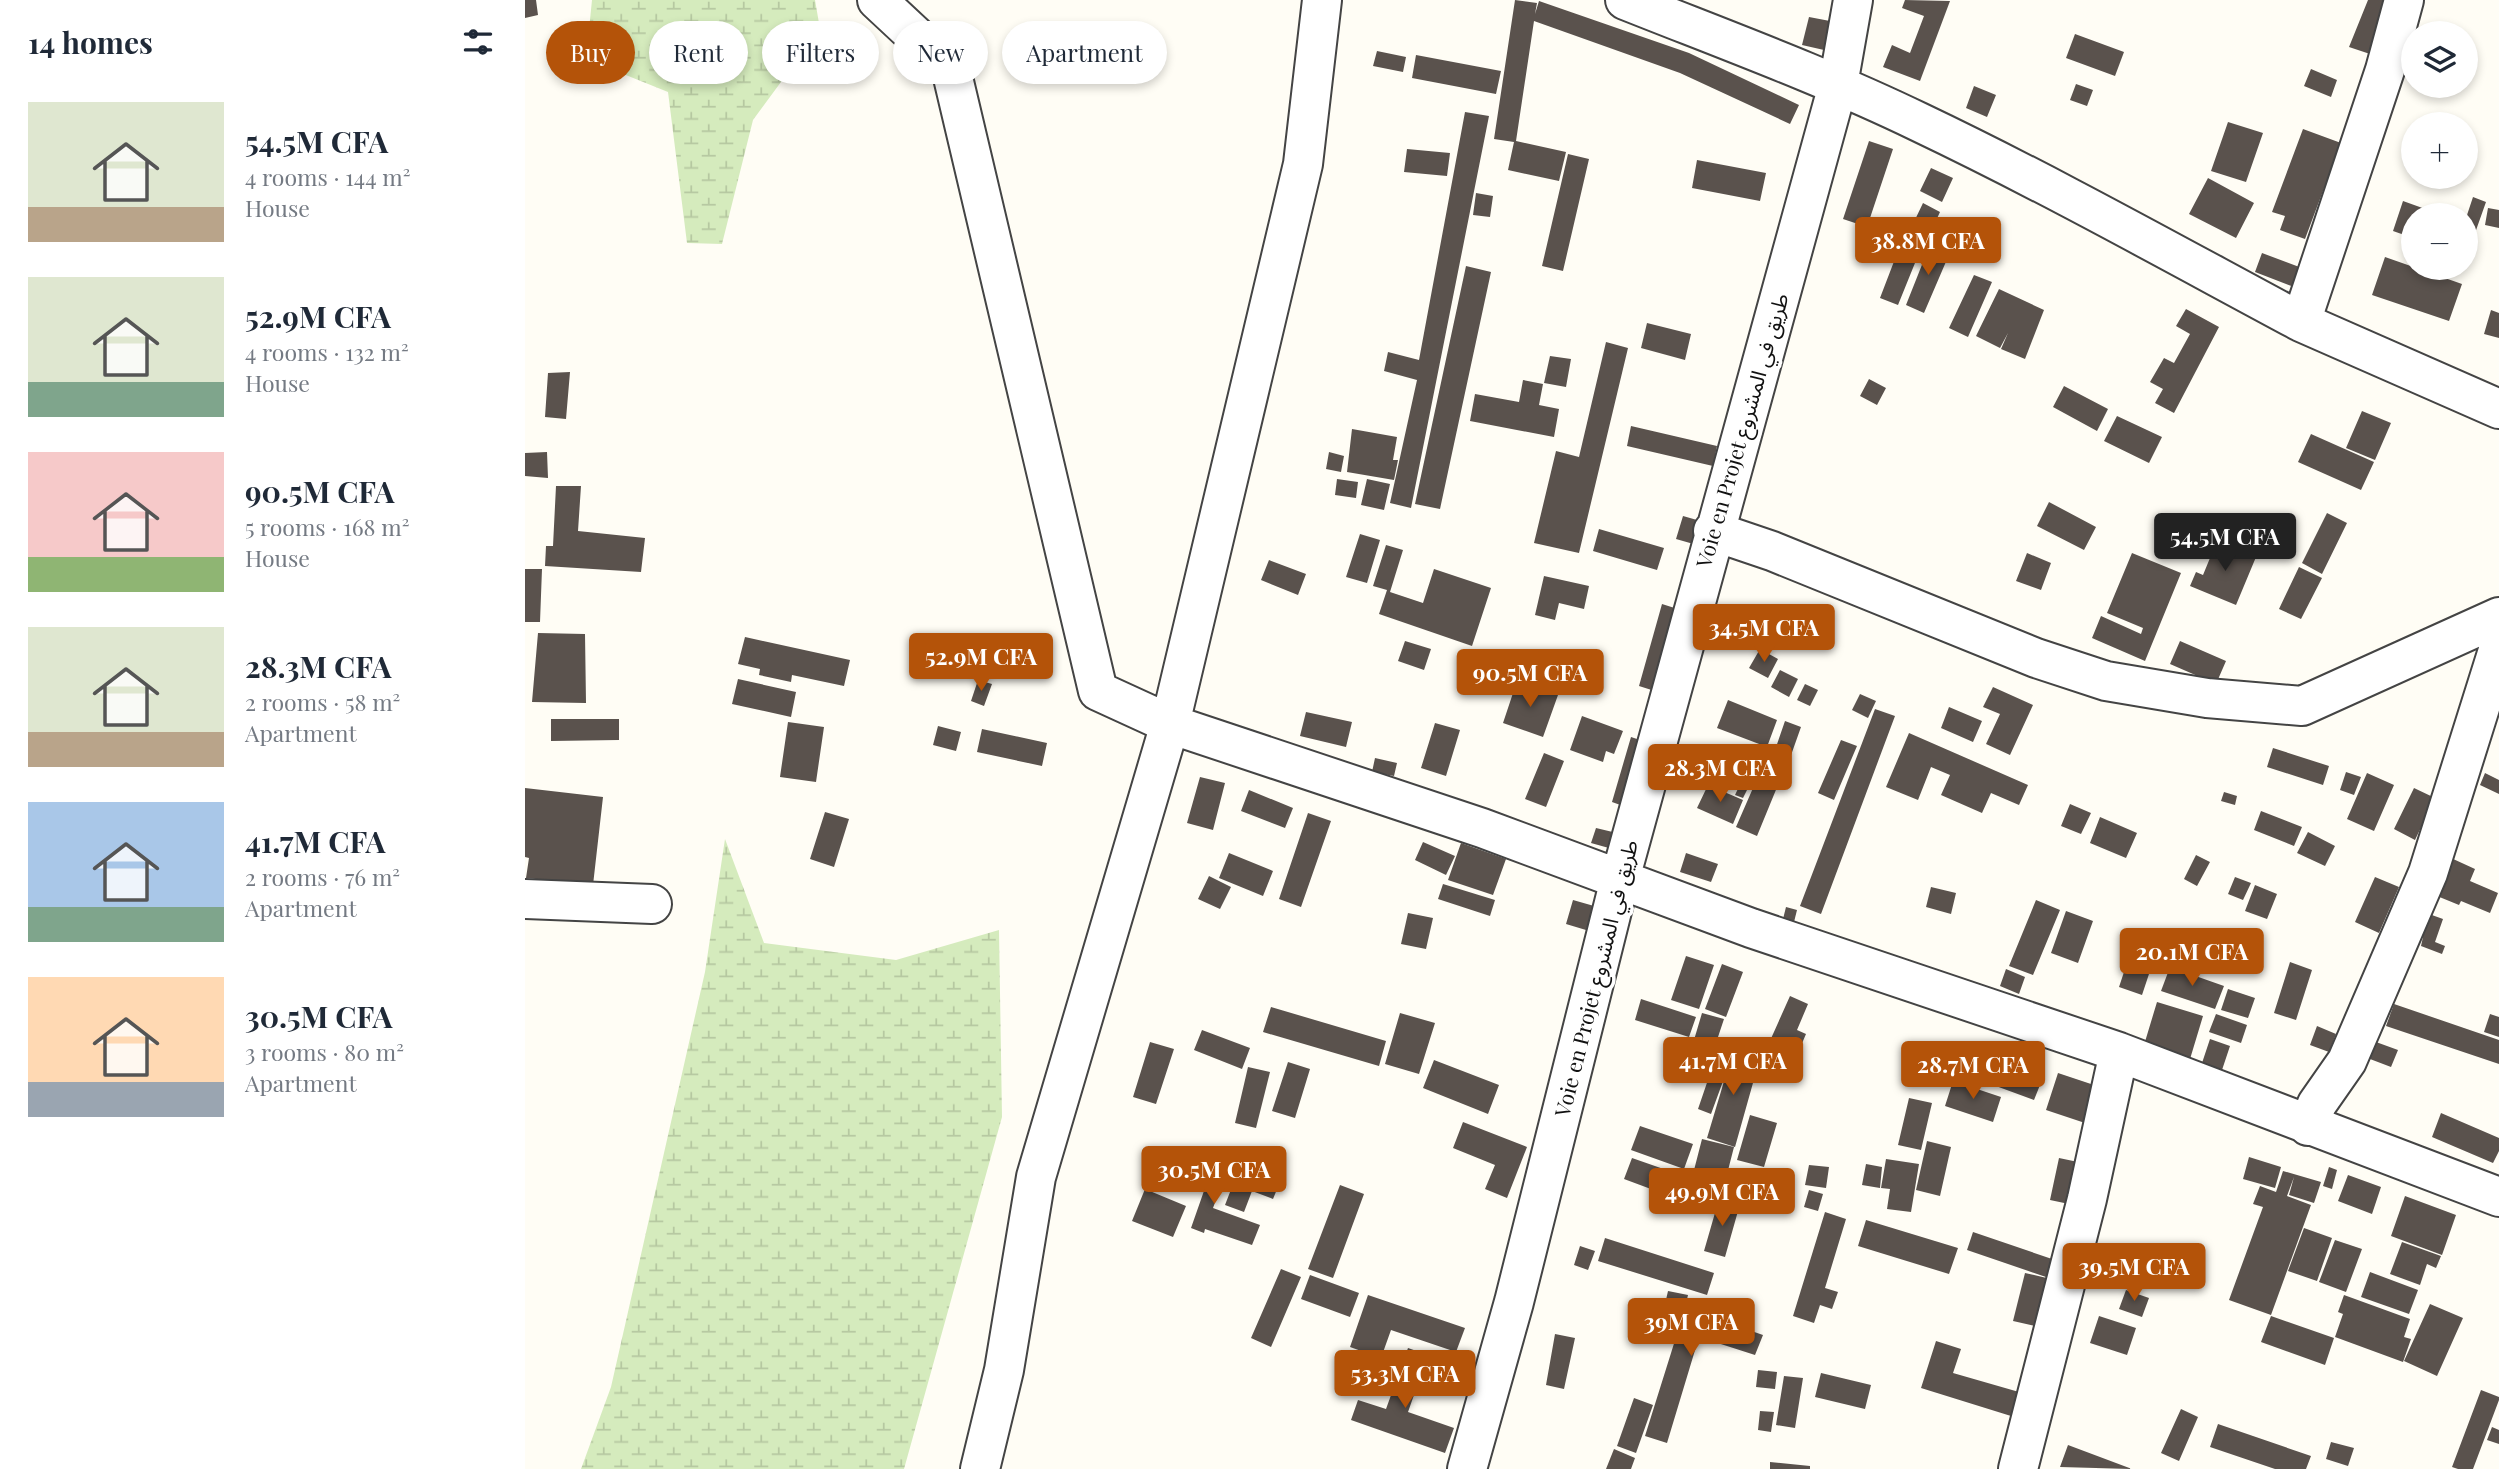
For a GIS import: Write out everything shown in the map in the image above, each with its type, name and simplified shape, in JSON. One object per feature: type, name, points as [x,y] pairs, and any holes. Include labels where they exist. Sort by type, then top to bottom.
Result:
[{"type":"street","points":[[877,0],[951,69],[1098,691],[1170,724],[1482,828],[1751,928],[2119,1052],[2499,1197]]},
{"type":"street","points":[[980,1469],[1004,1370],[1036,1177],[1170,724],[1303,164],[1322,0]]},
{"type":"street","points":[[1625,0],[1838,85],[2028,175],[2301,322],[2499,409]]},
{"type":"street","name":"Voie en Projet طريق في المشروع","points":[[1467,1469],[1514,1302],[1620,879],[1713,531],[1838,85],[1853,0]]},
{"type":"street","points":[[2301,322],[2385,70],[2404,0]]},
{"type":"street","points":[[1713,531],[1772,551],[2036,658],[2106,681],[2207,698],[2302,706],[2499,617]]},
{"type":"street","points":[[2308,1126],[2317,1104],[2347,1061],[2428,873],[2499,646]]},
{"type":"street","points":[[525,899],[652,904]]},
{"type":"street","points":[[2018,1469],[2087,1199],[2119,1052]]},
{"type":"green space","points":[[592,0],[815,0],[819,21],[762,21],[762,84],[780,84],[753,120],[722,244],[687,243],[668,92],[635,79],[635,21],[590,21]]},
{"type":"green space","points":[[725,839],[764,943],[896,960],[999,930],[1002,1117],[904,1469],[581,1469],[611,1387],[705,972]]},
{"type":"building","points":[[525,0],[536,0],[538,15],[525,18]]},
{"type":"building","points":[[1515,0],[1537,3],[1535,14],[1539,1],[1689,53],[1799,105],[1790,124],[1680,73],[1534,21],[1516,141],[1566,152],[1559,181],[1508,170],[1514,142],[1494,139]]},
{"type":"building","points":[[1905,0],[1950,1],[1920,81],[1883,67],[1892,45],[1910,53],[1924,16],[1902,8]]},
{"type":"building","points":[[2368,0],[2391,0],[2370,54],[2349,47]]},
{"type":"building","points":[[1809,17],[1830,21],[1824,50],[1802,45]]},
{"type":"building","points":[[2075,34],[2124,52],[2115,76],[2066,58]]},
{"type":"building","points":[[1377,51],[1406,57],[1403,72],[1373,66]]},
{"type":"building","points":[[1416,55],[1501,71],[1496,94],[1412,78]]},
{"type":"building","points":[[2311,69],[2337,80],[2331,97],[2304,86]]},
{"type":"building","points":[[2076,84],[2093,90],[2087,106],[2070,100]]},
{"type":"building","points":[[1974,86],[1996,95],[1987,117],[1966,108]]},
{"type":"building","points":[[1465,112],[1489,116],[1411,508],[1390,503],[1417,380],[1384,371],[1388,352],[1419,360]]},
{"type":"building","points":[[2228,122],[2263,133],[2246,182],[2211,171]]},
{"type":"building","points":[[2303,129],[2341,143],[2305,239],[2280,230],[2285,216],[2272,212]]},
{"type":"building","points":[[1869,141],[1893,149],[1867,227],[1843,219]]},
{"type":"building","points":[[1407,149],[1450,153],[1447,176],[1404,172]]},
{"type":"building","points":[[1568,154],[1589,159],[1563,271],[1542,266]]},
{"type":"building","points":[[1697,160],[1766,173],[1760,201],[1692,188]]},
{"type":"building","points":[[1931,168],[1953,178],[1942,202],[1920,191]]},
{"type":"building","points":[[2208,178],[2254,203],[2236,238],[2189,214]]},
{"type":"building","points":[[1476,193],[1493,196],[1490,217],[1473,215]]},
{"type":"building","points":[[2473,197],[2486,202],[2478,225],[2478,203],[2471,203]]},
{"type":"building","points":[[1923,203],[1940,212],[1920,255],[1902,247]]},
{"type":"building","points":[[2401,207],[2401,234],[2393,231]]},
{"type":"building","points":[[2488,208],[2499,210],[2499,228],[2485,225]]},
{"type":"building","points":[[1931,242],[1951,250],[1924,313],[1906,305]]},
{"type":"building","points":[[1898,251],[1917,258],[1898,305],[1880,298]]},
{"type":"building","points":[[2262,253],[2302,268],[2294,287],[2255,272]]},
{"type":"building","points":[[2385,257],[2401,263],[2401,280],[2451,280],[2462,284],[2449,321],[2372,295]]},
{"type":"building","points":[[1466,266],[1491,272],[1440,509],[1415,504]]},
{"type":"building","points":[[1974,275],[1992,282],[1968,337],[1949,328]]},
{"type":"building","points":[[1999,289],[2044,310],[2025,359],[2001,349],[2008,333],[2000,348],[1976,336]]},
{"type":"building","points":[[2186,309],[2219,327],[2174,413],[2155,403],[2163,389],[2150,382],[2164,358],[2174,363],[2190,334],[2176,326]]},
{"type":"building","points":[[2491,310],[2499,313],[2499,338],[2484,334]]},
{"type":"building","points":[[1647,323],[1691,334],[1685,360],[1641,348]]},
{"type":"building","points":[[1606,342],[1628,348],[1579,553],[1534,543],[1556,451],[1579,457]]},
{"type":"building","points":[[1550,356],[1571,359],[1566,387],[1544,383]]},
{"type":"building","points":[[570,372],[566,419],[545,417],[548,373]]},
{"type":"building","points":[[1869,379],[1886,388],[1877,405],[1860,396]]},
{"type":"building","points":[[1523,380],[1543,384],[1539,405],[1559,409],[1554,437],[1470,421],[1475,394],[1519,402]]},
{"type":"building","points":[[2064,386],[2108,409],[2097,431],[2053,407]]},
{"type":"building","points":[[2362,411],[2391,423],[2375,460],[2346,448]]},
{"type":"building","points":[[2117,416],[2162,437],[2149,463],[2104,441]]},
{"type":"building","points":[[1631,426],[1717,446],[1713,466],[1627,446]]},
{"type":"building","points":[[1352,429],[1397,437],[1393,460],[1398,460],[1394,480],[1347,472]]},
{"type":"building","points":[[2311,434],[2374,462],[2361,490],[2298,462]]},
{"type":"building","points":[[547,452],[548,478],[525,476],[525,453]]},
{"type":"building","points":[[1329,452],[1344,456],[1341,472],[1326,469]]},
{"type":"building","points":[[1337,479],[1358,482],[1356,498],[1335,495]]},
{"type":"building","points":[[1367,479],[1390,484],[1384,510],[1361,505]]},
{"type":"building","points":[[556,486],[581,486],[578,531],[645,538],[641,572],[545,566],[546,546],[553,546]]},
{"type":"building","points":[[2049,502],[2096,527],[2084,550],[2037,526]]},
{"type":"building","points":[[2327,513],[2347,523],[2322,574],[2302,563]]},
{"type":"building","points":[[1683,516],[1704,522],[1697,545],[1676,539]]},
{"type":"building","points":[[1599,529],[1664,548],[1657,570],[1593,551]]},
{"type":"building","points":[[1360,534],[1380,540],[1367,583],[1346,577]]},
{"type":"building","points":[[2217,541],[2256,557],[2236,605],[2190,586],[2196,572],[2203,575]]},
{"type":"building","points":[[1386,545],[1403,550],[1390,592],[1423,603],[1434,569],[1491,588],[1472,646],[1379,614],[1387,590],[1373,586]]},
{"type":"building","points":[[2027,553],[2051,563],[2041,590],[2016,581]]},
{"type":"building","points":[[2132,553],[2181,573],[2145,661],[2092,638],[2101,616],[2141,634],[2143,628],[2107,613]]},
{"type":"building","points":[[1269,560],[1306,574],[1298,595],[1261,580]]},
{"type":"building","points":[[2299,567],[2322,578],[2301,619],[2279,609]]},
{"type":"building","points":[[525,569],[542,569],[540,622],[525,622]]},
{"type":"building","points":[[1544,576],[1589,586],[1584,609],[1559,603],[1555,620],[1535,615]]},
{"type":"building","points":[[1662,604],[1684,611],[1661,693],[1639,686]]},
{"type":"building","points":[[1753,608],[1773,611],[1770,634],[1750,631]]},
{"type":"building","points":[[538,633],[585,634],[586,703],[532,702]]},
{"type":"building","points":[[745,637],[850,660],[844,686],[792,675],[791,682],[759,675],[760,669],[738,664]]},
{"type":"building","points":[[1405,641],[1431,649],[1424,670],[1398,661]]},
{"type":"building","points":[[2180,641],[2226,661],[2216,684],[2170,664]]},
{"type":"building","points":[[1760,649],[1778,659],[1768,678],[1749,668]]},
{"type":"building","points":[[1780,670],[1798,679],[1789,697],[1771,687]]},
{"type":"building","points":[[738,679],[796,692],[791,717],[732,704]]},
{"type":"building","points":[[978,680],[992,684],[984,706],[971,701]]},
{"type":"building","points":[[1517,681],[1558,695],[1543,737],[1503,723]]},
{"type":"building","points":[[1805,684],[1818,690],[1810,706],[1797,700]]},
{"type":"building","points":[[1993,687],[2033,705],[2010,755],[1986,744],[2000,714],[1983,707]]},
{"type":"building","points":[[1860,694],[1876,701],[1868,718],[1852,710]]},
{"type":"building","points":[[1728,700],[1777,720],[1767,747],[1717,728]]},
{"type":"building","points":[[1949,707],[1982,721],[1973,742],[1941,728]]},
{"type":"building","points":[[1875,709],[1895,716],[1821,914],[1800,906]]},
{"type":"building","points":[[1306,712],[1352,722],[1346,747],[1300,736]]},
{"type":"building","points":[[1582,716],[1623,731],[1614,754],[1606,751],[1603,762],[1570,750]]},
{"type":"building","points":[[551,719],[619,719],[619,740],[551,741]]},
{"type":"building","points":[[1785,721],[1801,727],[1790,758],[1774,753]]},
{"type":"building","points":[[788,722],[824,727],[816,782],[780,777]]},
{"type":"building","points":[[1435,723],[1460,730],[1446,776],[1421,768]]},
{"type":"building","points":[[938,726],[961,732],[956,751],[933,745]]},
{"type":"building","points":[[982,729],[1047,743],[1042,766],[977,752]]},
{"type":"building","points":[[1909,733],[2028,785],[2019,805],[1991,793],[1982,813],[1941,795],[1950,775],[1931,767],[1918,800],[1886,787]]},
{"type":"building","points":[[1631,737],[1646,742],[1626,807],[1612,802]]},
{"type":"building","points":[[1841,740],[1857,746],[1834,800],[1818,793]]},
{"type":"building","points":[[2273,748],[2329,766],[2323,785],[2267,767]]},
{"type":"building","points":[[1544,753],[1564,761],[1546,807],[1525,799]]},
{"type":"building","points":[[1767,756],[1787,763],[1757,836],[1736,827]]},
{"type":"building","points":[[1375,758],[1397,763],[1394,776],[1372,772]]},
{"type":"building","points":[[1746,772],[1754,776],[1743,798],[1735,795]]},
{"type":"building","points":[[2346,772],[2361,777],[2354,795],[2340,790]]},
{"type":"building","points":[[2367,773],[2394,785],[2374,831],[2347,819]]},
{"type":"building","points":[[2485,773],[2499,780],[2499,794],[2480,785]]},
{"type":"building","points":[[1200,777],[1225,783],[1213,830],[1187,823]]},
{"type":"building","points":[[1708,785],[1743,800],[1733,824],[1697,808]]},
{"type":"building","points":[[525,788],[603,797],[593,885],[526,878],[529,858],[525,857]]},
{"type":"building","points":[[2414,788],[2435,798],[2415,840],[2394,829]]},
{"type":"building","points":[[1249,790],[1293,808],[1285,828],[1241,811]]},
{"type":"building","points":[[2224,792],[2237,796],[2235,805],[2221,801]]},
{"type":"building","points":[[2070,804],[2091,813],[2081,834],[2061,826]]},
{"type":"building","points":[[2261,811],[2302,827],[2294,846],[2254,830]]},
{"type":"building","points":[[825,812],[849,819],[834,867],[810,859]]},
{"type":"building","points":[[1308,813],[1331,821],[1301,907],[1279,899]]},
{"type":"building","points":[[2100,817],[2137,833],[2126,858],[2090,843]]},
{"type":"building","points":[[1596,828],[1621,834],[1616,850],[1591,843]]},
{"type":"building","points":[[2308,832],[2335,846],[2325,866],[2297,853]]},
{"type":"building","points":[[1423,842],[1455,856],[1446,875],[1415,860]]},
{"type":"building","points":[[1461,843],[1506,859],[1493,895],[1448,880]]},
{"type":"building","points":[[1229,853],[1273,871],[1263,896],[1219,878]]},
{"type":"building","points":[[1686,853],[1718,864],[1711,882],[1680,872]]},
{"type":"building","points":[[2196,855],[2210,862],[2197,886],[2184,879]]},
{"type":"building","points":[[2451,858],[2475,869],[2470,881],[2498,893],[2490,913],[2461,901],[2459,905],[2437,896]]},
{"type":"building","points":[[1209,876],[1231,887],[1220,909],[1198,899]]},
{"type":"building","points":[[2235,877],[2251,883],[2243,900],[2228,894]]},
{"type":"building","points":[[2375,877],[2399,887],[2379,933],[2355,922]]},
{"type":"building","points":[[1443,884],[1495,900],[1490,916],[1438,899]]},
{"type":"building","points":[[2255,885],[2277,894],[2267,919],[2245,911]]},
{"type":"building","points":[[1931,887],[1956,893],[1951,914],[1926,907]]},
{"type":"building","points":[[1573,900],[1594,906],[1586,930],[1566,924]]},
{"type":"building","points":[[2036,900],[2060,910],[2033,975],[2009,966]]},
{"type":"building","points":[[1786,907],[1797,910],[1794,922],[1783,919]]},
{"type":"building","points":[[2066,911],[2093,921],[2078,963],[2051,953]]},
{"type":"building","points":[[1408,913],[1433,918],[1426,949],[1401,944]]},
{"type":"building","points":[[2429,914],[2443,919],[2435,942],[2445,946],[2442,954],[2421,946],[2421,936]]},
{"type":"building","points":[[1686,956],[1714,965],[1699,1009],[1671,1000]]},
{"type":"building","points":[[2290,962],[2312,970],[2296,1020],[2274,1013]]},
{"type":"building","points":[[1722,964],[1743,972],[1726,1017],[1705,1009]]},
{"type":"building","points":[[2126,966],[2149,974],[2142,995],[2119,987]]},
{"type":"building","points":[[2170,967],[2224,986],[2215,1009],[2161,991]]},
{"type":"building","points":[[2006,969],[2025,977],[2019,994],[2000,986]]},
{"type":"building","points":[[2228,989],[2255,998],[2248,1018],[2221,1010]]},
{"type":"building","points":[[1790,996],[1808,1004],[1797,1030],[1806,1034],[1797,1055],[1769,1043]]},
{"type":"building","points":[[1641,999],[1696,1017],[1689,1037],[1635,1020]]},
{"type":"building","points":[[2157,1002],[2203,1016],[2187,1069],[2141,1055]]},
{"type":"building","points":[[2394,1004],[2499,1040],[2499,1064],[2386,1026]]},
{"type":"building","points":[[1271,1007],[1386,1041],[1379,1066],[1263,1032]]},
{"type":"building","points":[[1400,1013],[1435,1023],[1419,1074],[1385,1064]]},
{"type":"building","points":[[1702,1013],[1724,1019],[1715,1046],[1694,1040]]},
{"type":"building","points":[[2216,1014],[2247,1025],[2241,1043],[2209,1032]]},
{"type":"building","points":[[2490,1014],[2499,1017],[2499,1037],[2484,1032]]},
{"type":"building","points":[[2317,1026],[2336,1034],[2329,1052],[2310,1045]]},
{"type":"building","points":[[1202,1030],[1250,1048],[1242,1069],[1194,1050]]},
{"type":"building","points":[[2210,1039],[2230,1046],[2219,1079],[2199,1072]]},
{"type":"building","points":[[1150,1042],[1174,1049],[1156,1104],[1133,1097]]},
{"type":"building","points":[[2376,1042],[2398,1050],[2391,1067],[2370,1059]]},
{"type":"building","points":[[1727,1048],[1760,1058],[1735,1147],[1707,1138],[1728,1068],[1722,1067]]},
{"type":"building","points":[[1976,1050],[2044,1075],[2034,1100],[1966,1075]]},
{"type":"building","points":[[1434,1060],[1499,1085],[1488,1114],[1423,1088]]},
{"type":"building","points":[[1288,1062],[1310,1069],[1295,1118],[1272,1111]]},
{"type":"building","points":[[1248,1067],[1270,1072],[1256,1128],[1235,1123]]},
{"type":"building","points":[[1712,1068],[1726,1073],[1711,1114],[1698,1109]]},
{"type":"building","points":[[2058,1073],[2097,1086],[2085,1123],[2046,1110]]},
{"type":"building","points":[[1953,1081],[2001,1097],[1993,1122],[1945,1106]]},
{"type":"building","points":[[1909,1098],[1932,1103],[1921,1150],[1898,1145]]},
{"type":"building","points":[[2441,1113],[2499,1138],[2499,1151],[2493,1163],[2432,1137]]},
{"type":"building","points":[[1750,1115],[1777,1123],[1764,1167],[1737,1160]]},
{"type":"building","points":[[1463,1122],[1527,1147],[1507,1198],[1485,1189],[1495,1165],[1453,1148]]},
{"type":"building","points":[[1640,1126],[1693,1144],[1684,1169],[1631,1150]]},
{"type":"building","points":[[1702,1139],[1734,1147],[1725,1182],[1693,1174]]},
{"type":"building","points":[[1927,1141],[1951,1147],[1940,1196],[1916,1190]]},
{"type":"building","points":[[2249,1157],[2281,1167],[2275,1188],[2243,1179]]},
{"type":"building","points":[[1632,1158],[1675,1173],[1667,1195],[1624,1179]]},
{"type":"building","points":[[2059,1158],[2078,1162],[2069,1204],[2050,1200]]},
{"type":"building","points":[[1886,1159],[1919,1164],[1911,1212],[1887,1209],[1890,1189],[1881,1188]]},
{"type":"building","points":[[1173,1160],[1224,1178],[1213,1208],[1260,1225],[1252,1245],[1205,1229],[1204,1233],[1191,1228],[1205,1188],[1168,1175]]},
{"type":"building","points":[[1242,1161],[1282,1177],[1273,1199],[1252,1191],[1244,1212],[1225,1205]]},
{"type":"building","points":[[1866,1164],[1882,1167],[1880,1188],[1862,1185]]},
{"type":"building","points":[[1809,1165],[1829,1167],[1826,1188],[1805,1185]]},
{"type":"building","points":[[2329,1167],[2337,1170],[2332,1189],[2323,1186]]},
{"type":"building","points":[[2283,1171],[2321,1182],[2314,1203],[2289,1195],[2294,1177],[2287,1196],[2311,1205],[2271,1315],[2229,1300],[2263,1207],[2253,1204],[2260,1186],[2276,1192]]},
{"type":"building","points":[[2348,1175],[2381,1187],[2372,1214],[2338,1201]]},
{"type":"building","points":[[1340,1185],[1364,1194],[1333,1278],[1308,1269]]},
{"type":"building","points":[[1145,1189],[1186,1206],[1173,1237],[1132,1221]]},
{"type":"building","points":[[1809,1190],[1823,1194],[1818,1211],[1804,1207]]},
{"type":"building","points":[[2405,1196],[2456,1215],[2442,1255],[2391,1236]]},
{"type":"building","points":[[1719,1199],[1740,1204],[1725,1257],[1704,1251]]},
{"type":"building","points":[[1825,1212],[1846,1219],[1825,1288],[1838,1292],[1832,1309],[1820,1305],[1814,1323],[1793,1316]]},
{"type":"building","points":[[1866,1220],[1958,1248],[1949,1274],[1858,1246]]},
{"type":"building","points":[[2304,1228],[2332,1238],[2317,1281],[2288,1271]]},
{"type":"building","points":[[1973,1232],[2052,1259],[2046,1277],[1967,1250]]},
{"type":"building","points":[[1605,1238],[1714,1273],[1707,1295],[1598,1261]]},
{"type":"building","points":[[2335,1240],[2362,1249],[2346,1292],[2319,1282]]},
{"type":"building","points":[[2402,1242],[2441,1256],[2436,1268],[2427,1264],[2420,1285],[2390,1274]]},
{"type":"building","points":[[1580,1246],[1595,1251],[1588,1270],[1574,1265]]},
{"type":"building","points":[[1281,1269],[1301,1277],[1271,1347],[1251,1338]]},
{"type":"building","points":[[2370,1272],[2418,1290],[2409,1314],[2361,1297]]},
{"type":"building","points":[[2025,1273],[2051,1279],[2039,1327],[2013,1321]]},
{"type":"building","points":[[1310,1275],[1359,1293],[1350,1317],[1301,1299]]},
{"type":"building","points":[[2126,1290],[2149,1298],[2142,1317],[2119,1309]]},
{"type":"building","points":[[1668,1291],[1688,1295],[1685,1308],[1763,1335],[1755,1355],[1699,1337],[1667,1443],[1645,1436],[1682,1318],[1663,1313]]},
{"type":"building","points":[[1368,1295],[1465,1328],[1456,1352],[1391,1330],[1381,1358],[1350,1347]]},
{"type":"building","points":[[2344,1295],[2410,1319],[2404,1337],[2411,1339],[2403,1362],[2335,1337],[2343,1314],[2338,1312]]},
{"type":"building","points":[[2430,1304],[2463,1318],[2437,1376],[2404,1361]]},
{"type":"building","points":[[2099,1316],[2136,1328],[2127,1355],[2090,1343]]},
{"type":"building","points":[[2271,1316],[2334,1338],[2325,1365],[2261,1342]]},
{"type":"building","points":[[1555,1334],[1575,1338],[1564,1389],[1546,1385]]},
{"type":"building","points":[[1936,1341],[1961,1349],[1953,1373],[2019,1392],[2011,1416],[1921,1388]]},
{"type":"building","points":[[1408,1348],[1428,1355],[1408,1412],[1454,1428],[1445,1453],[1351,1420],[1358,1400],[1386,1409]]},
{"type":"building","points":[[1758,1370],[1777,1372],[1775,1389],[1756,1387]]},
{"type":"building","points":[[1821,1373],[1871,1385],[1865,1409],[1815,1397]]},
{"type":"building","points":[[1784,1376],[1803,1378],[1795,1428],[1776,1425]]},
{"type":"building","points":[[2481,1390],[2499,1397],[2499,1400],[2473,1469],[2452,1467]]},
{"type":"building","points":[[1634,1398],[1653,1405],[1636,1453],[1617,1446]]},
{"type":"building","points":[[2181,1409],[2198,1417],[2179,1461],[2161,1453]]},
{"type":"building","points":[[1760,1411],[1774,1412],[1771,1432],[1758,1430]]},
{"type":"building","points":[[2218,1424],[2311,1456],[2306,1469],[2275,1469],[2210,1447]]},
{"type":"building","points":[[2492,1427],[2499,1430],[2499,1444],[2487,1440]]},
{"type":"building","points":[[2331,1442],[2354,1448],[2348,1466],[2326,1459]]},
{"type":"building","points":[[2068,1445],[2132,1469],[2060,1467]]},
{"type":"building","points":[[1614,1449],[1635,1458],[1631,1469],[1606,1469]]},
{"type":"building","points":[[1770,1462],[1810,1466],[1810,1469],[1770,1469]]}]
